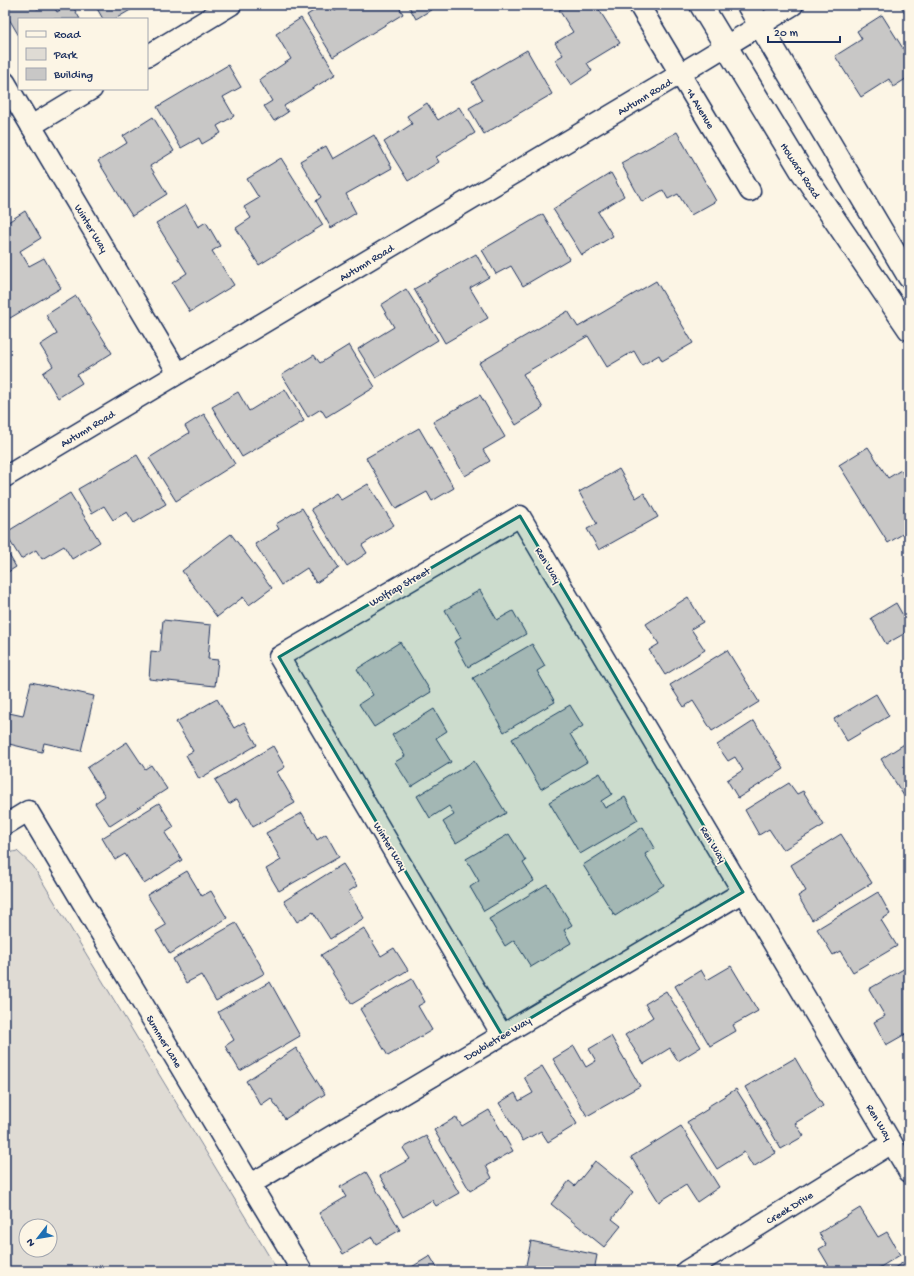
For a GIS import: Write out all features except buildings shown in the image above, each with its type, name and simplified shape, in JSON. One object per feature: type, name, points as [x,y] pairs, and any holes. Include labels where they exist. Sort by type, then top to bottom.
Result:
[{"type":"main road","name":"Howard Road","points":[[701,5],[800,170],[909,329]]},
{"type":"main road","points":[[748,5],[909,277]]},
{"type":"street","points":[[148,55],[231,5]]},
{"type":"street","name":"14 Avenue","points":[[639,5],[750,191]]},
{"type":"street","name":"Autumn Road","points":[[5,477],[680,74],[792,5]]},
{"type":"street","name":"Winter Way","points":[[5,82],[178,373]]},
{"type":"street","points":[[31,126],[90,90]]},
{"type":"street","name":"Wolfrap Street","points":[[279,657],[520,516]]},
{"type":"street","name":"Ren Way","points":[[520,516],[909,1172]]},
{"type":"street","name":"Winter Way","points":[[279,657],[502,1035]]},
{"type":"street","name":"Summer Lane","points":[[5,825],[28,811],[302,1271]]},
{"type":"street","name":"Doubletree Way","points":[[250,1184],[743,892]]},
{"type":"street","name":"Creek Drive","points":[[686,1271],[892,1143]]},
{"type":"highlighted area","points":[[520,516],[743,892],[502,1035],[279,657]]},
{"type":"green space","points":[[17,851],[33,866],[278,1271],[5,1271],[5,854]]}]
